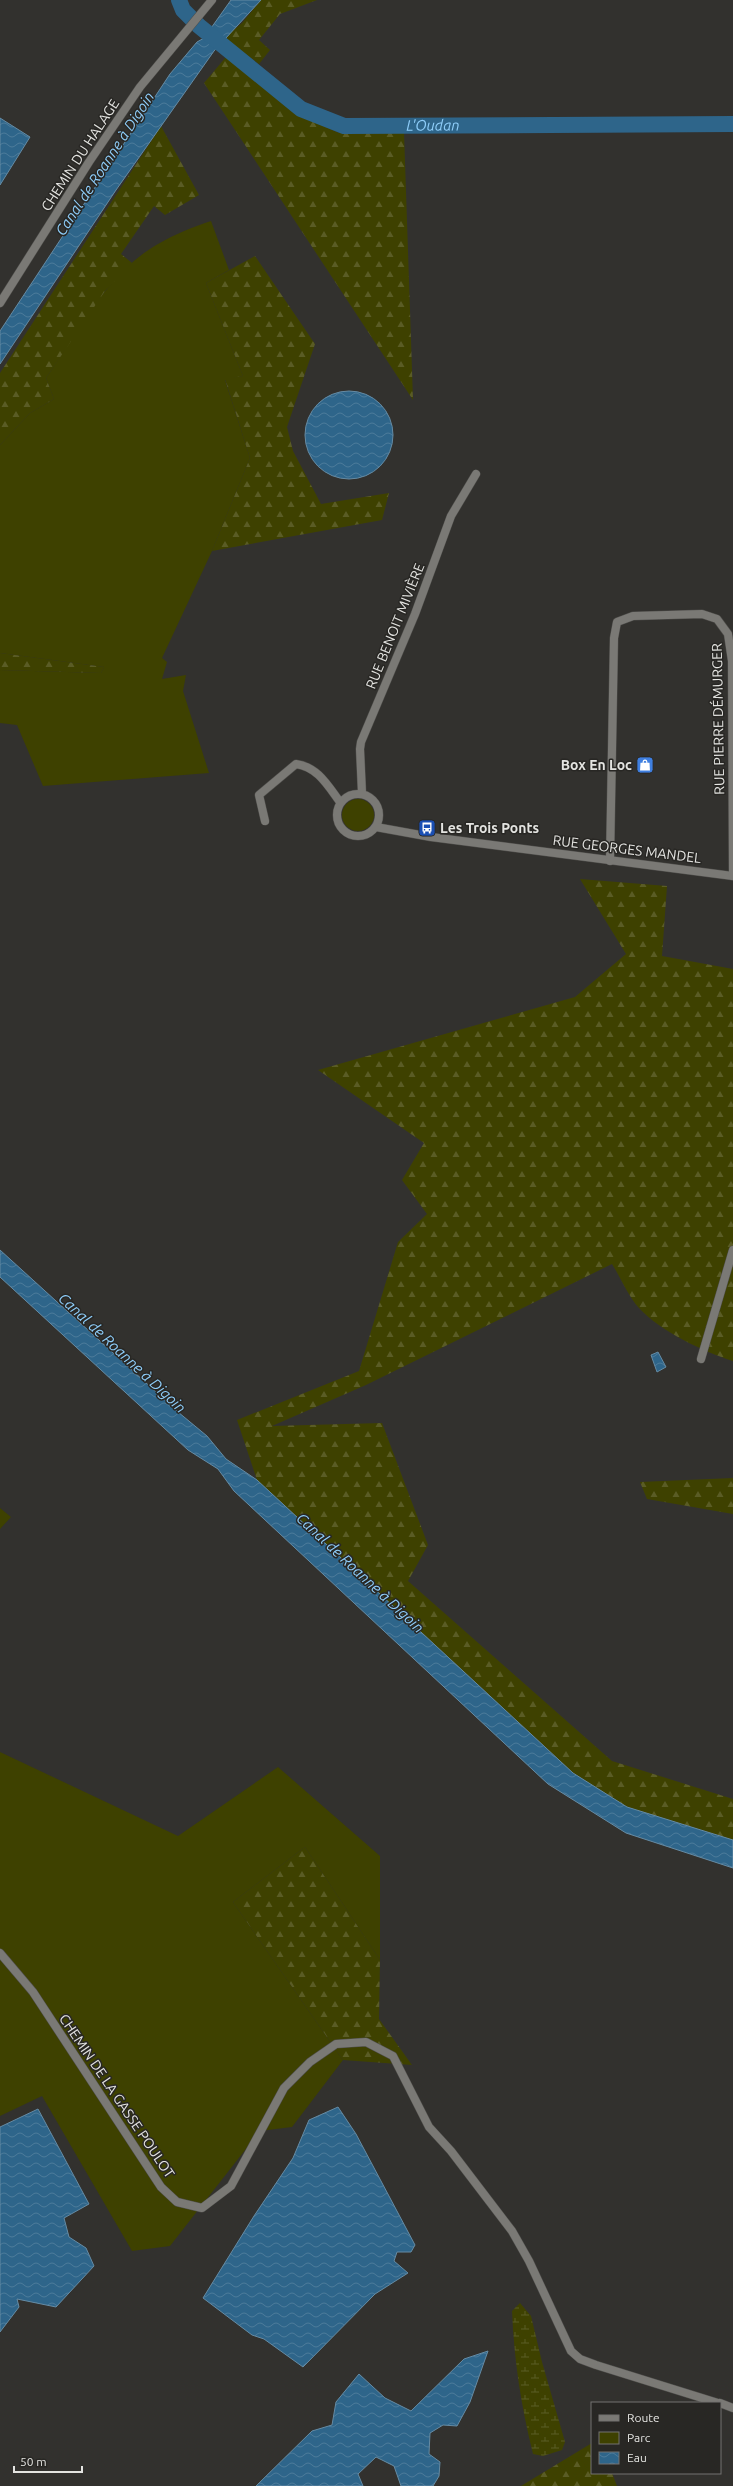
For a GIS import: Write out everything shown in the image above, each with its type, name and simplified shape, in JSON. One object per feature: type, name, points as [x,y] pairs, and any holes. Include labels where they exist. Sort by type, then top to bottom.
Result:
[{"type":"street","name":"CHEMIN DU HALAGE","points":[[0,303],[89,162],[140,87],[212,0]]},
{"type":"street","name":"RUE BENOIT MIVIÈRE","points":[[362,793],[360,750],[362,742],[415,614],[451,516],[476,474]]},
{"type":"street","name":"RUE PIERRE DÉMURGER","points":[[610,860],[614,638],[617,622],[633,616],[702,614],[717,619],[728,634],[732,661],[733,876]]},
{"type":"street","points":[[265,821],[259,795],[296,764],[306,765],[315,770],[340,802]]},
{"type":"street","points":[[362,793],[373,799],[379,809],[376,827],[371,832],[356,836],[343,830],[337,816],[340,802],[350,795],[362,793]]},
{"type":"street","name":"RUE GEORGES MANDEL","points":[[376,827],[431,837],[733,876]]},
{"type":"street","points":[[702,1359],[733,1250]]},
{"type":"street","name":"CHEMIN DE LA GASSE POULOT","points":[[0,1953],[33,1992],[161,2187],[177,2202],[202,2208],[231,2186],[284,2088],[310,2062],[336,2044],[366,2042],[393,2056],[429,2127],[451,2151],[512,2231],[529,2261],[571,2351],[580,2359],[596,2365],[716,2402]]},
{"type":"street","name":"CHEMIN DE LA GASSE POULOT","points":[[721,2404],[733,2408]]},
{"type":"green space","points":[[261,0],[317,0],[280,14],[259,40],[270,50],[259,64],[224,38],[242,23]]},
{"type":"green space","points":[[226,57],[298,115],[339,133],[404,132],[413,400],[204,83]]},
{"type":"green space","points":[[161,126],[199,195],[165,215],[154,206],[121,254],[132,263],[105,291],[46,378],[54,399],[30,413],[0,445],[0,373]]},
{"type":"green space","points":[[211,221],[229,270],[206,283],[243,376],[225,380],[250,458],[212,551],[162,658],[167,662],[162,679],[186,675],[183,691],[209,773],[43,786],[17,725],[0,723],[0,670],[101,673],[104,667],[0,653],[0,445],[30,413],[54,399],[46,378],[82,323],[123,271],[140,256],[158,244],[184,231]]},
{"type":"green space","points":[[255,256],[315,344],[287,427],[293,451],[321,504],[389,493],[382,520],[212,551],[250,458],[225,379],[243,376],[206,283]]},
{"type":"green space","points":[[0,653],[104,667],[101,673],[0,670]]},
{"type":"green space","points":[[355,799],[361,799],[371,806],[374,815],[373,821],[367,828],[361,831],[355,831],[345,824],[342,818],[342,812],[349,802]]},
{"type":"green space","points":[[580,879],[667,886],[662,956],[733,969],[733,1361],[683,1340],[670,1333],[648,1317],[631,1298],[612,1264],[366,1385],[272,1426],[382,1423],[428,1545],[408,1581],[612,1761],[733,1799],[733,1840],[627,1807],[573,1773],[257,1480],[237,1420],[359,1371],[398,1242],[427,1214],[402,1180],[424,1143],[318,1070],[575,997],[626,954]]},
{"type":"green space","points":[[733,1478],[733,1514],[647,1499],[640,1482]]},
{"type":"green space","points":[[0,1508],[11,1517],[0,1529]]},
{"type":"green space","points":[[0,1752],[178,1836],[278,1767],[380,1856],[380,1960],[305,1847],[233,1902],[343,2060],[292,2127],[260,2131],[170,2246],[132,2251],[42,2096],[0,2116]]},
{"type":"green space","points":[[305,1847],[380,1960],[379,2019],[412,2065],[343,2060],[233,1902]]},
{"type":"green space","points":[[520,2303],[531,2316],[542,2362],[565,2442],[562,2450],[543,2456],[533,2454],[519,2383],[514,2347],[512,2311]]},
{"type":"green space","points":[[591,2444],[591,2474],[612,2474],[617,2486],[521,2486]]},
{"type":"water","points":[[231,0],[261,0],[214,51],[116,190],[0,364],[0,331],[170,74],[197,42],[204,38]]},
{"type":"water","points":[[0,118],[30,137],[0,185]]},
{"type":"water","points":[[349,391],[366,395],[380,404],[389,418],[393,435],[389,452],[380,466],[366,475],[349,479],[332,475],[318,466],[309,452],[305,435],[309,418],[318,404],[332,395]]},
{"type":"water","points":[[0,1250],[178,1412],[207,1436],[226,1459],[257,1480],[573,1773],[627,1807],[733,1840],[733,1868],[626,1833],[548,1784],[234,1491],[218,1469],[188,1450],[0,1277]]},
{"type":"water","points":[[658,1352],[666,1367],[657,1372],[651,1355]]},
{"type":"water","points":[[338,2107],[356,2134],[415,2245],[411,2252],[397,2252],[394,2261],[408,2273],[375,2294],[303,2367],[264,2339],[252,2335],[203,2298],[254,2216],[293,2158],[309,2120]]},
{"type":"water","points":[[38,2109],[89,2204],[64,2218],[69,2237],[86,2248],[94,2266],[56,2307],[17,2299],[19,2307],[0,2332],[0,2127]]},
{"type":"water","points":[[488,2351],[470,2402],[457,2426],[443,2425],[430,2433],[429,2454],[440,2462],[439,2476],[433,2486],[401,2486],[394,2466],[376,2457],[358,2474],[363,2486],[256,2486],[312,2431],[332,2425],[336,2402],[359,2374],[385,2398],[411,2411],[464,2359]]},
{"type":"waterway","name":"L'Oudan","points":[[179,0],[183,10],[199,26],[301,109],[344,126],[733,124]]},
{"type":"place","name":"Box En Loc","points":[[645,765]]},
{"type":"place","name":"Les Trois Ponts","points":[[427,828]]},
{"type":"water label","name":"Canal de Roanne à Digoin","points":[[105,164]]},
{"type":"water label","name":"Canal de Roanne à Digoin","points":[[122,1353]]},
{"type":"water label","name":"Canal de Roanne à Digoin","points":[[360,1573]]}]
